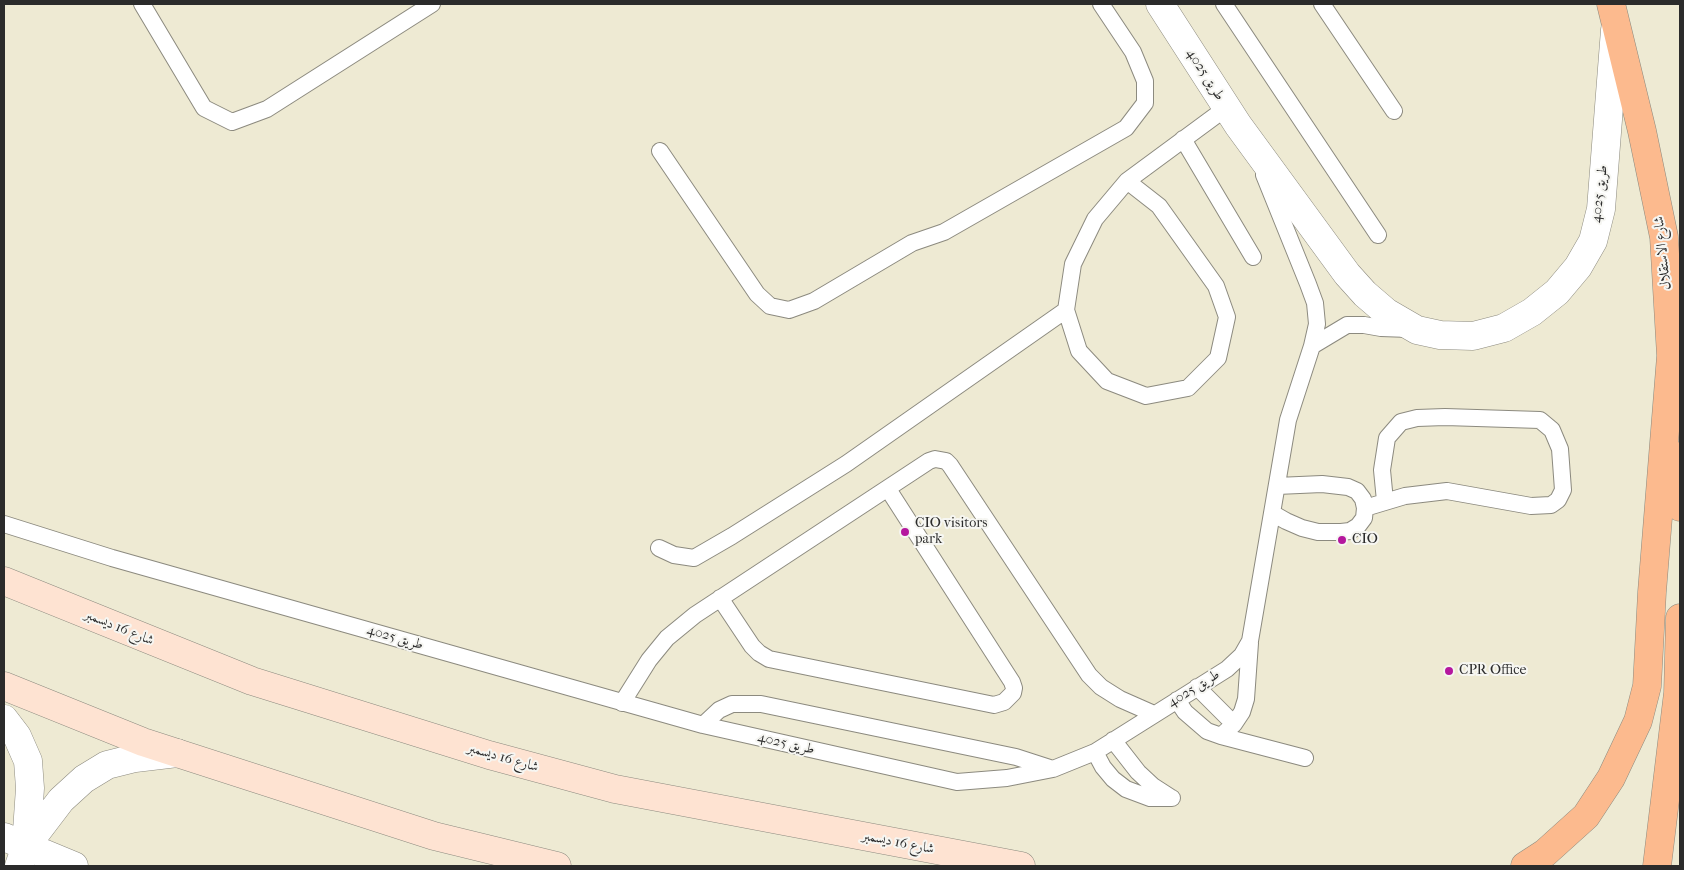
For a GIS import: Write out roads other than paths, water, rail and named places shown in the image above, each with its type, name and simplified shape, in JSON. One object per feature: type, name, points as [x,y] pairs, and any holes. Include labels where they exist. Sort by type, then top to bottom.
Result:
[{"type":"main road","name":"شارع الاستقلال","points":[[1613,13],[1642,131],[1664,237],[1680,507]]},
{"type":"main road","points":[[1664,237],[1680,278]]},
{"type":"main road","points":[[1525,866],[1544,853],[1586,816],[1611,778],[1638,721],[1647,686],[1652,592],[1671,356]]},
{"type":"main road","name":"شارع 16 ديسمبر","points":[[4,582],[252,681],[489,755],[615,789],[1021,866]]},
{"type":"main road","points":[[1657,866],[1678,693],[1680,618]]},
{"type":"main road","points":[[4,686],[143,742],[434,836],[557,866]]},
{"type":"street","name":"طريق 4025","points":[[1160,4],[1226,108],[1252,145],[1347,274],[1365,294],[1386,312],[1418,330],[1440,335],[1473,336],[1504,328],[1532,312],[1557,292],[1578,267],[1593,241],[1601,209],[1613,13]]},
{"type":"street","points":[[4,718],[18,736],[28,761],[30,788],[16,850]]},
{"type":"street","points":[[16,850],[61,800],[84,779],[107,765],[135,758],[177,753]]},
{"type":"street","points":[[16,850],[74,866]]},
{"type":"lane","points":[[142,4],[204,108],[232,122],[267,109],[432,4]]},
{"type":"lane","points":[[660,151],[757,294],[770,306],[789,310],[814,301],[912,243],[944,232],[1126,128],[1145,103],[1144,81],[1133,52],[1101,4]]},
{"type":"lane","points":[[1224,4],[1378,235]]},
{"type":"lane","points":[[1322,4],[1394,111]]},
{"type":"lane","points":[[1127,181],[1159,206],[1216,286],[1227,317],[1218,358],[1188,388],[1146,396],[1107,381],[1079,350],[1066,310],[1073,264],[1095,219],[1127,181],[1226,108]]},
{"type":"lane","points":[[1183,139],[1253,257]]},
{"type":"lane","name":"طريق 4025","points":[[4,524],[112,558],[703,725],[958,782],[1007,778],[1053,769],[1095,752],[1227,669],[1242,656],[1250,641],[1288,420],[1312,346],[1317,324],[1314,303],[1308,284],[1252,145]]},
{"type":"lane","points":[[659,548],[674,555],[694,558],[732,536],[846,464],[1066,310]]},
{"type":"lane","name":"طريق 4025","points":[[1312,346],[1347,325],[1418,330]]},
{"type":"lane","points":[[1365,508],[1405,496],[1447,491],[1532,506],[1551,505],[1558,500],[1563,490],[1560,449],[1552,430],[1540,420],[1445,416],[1417,418],[1401,422],[1387,438],[1382,470],[1385,501]]},
{"type":"lane","points":[[622,703],[649,660],[667,638],[695,615],[929,461],[942,460],[950,465],[1089,675],[1101,687],[1120,699],[1154,714]]},
{"type":"lane","points":[[1272,513],[1286,522],[1318,532],[1350,531],[1358,526],[1364,518],[1365,508],[1363,499],[1357,492],[1348,487],[1322,484],[1277,486]]},
{"type":"lane","points":[[720,598],[752,646],[759,653],[770,659],[994,705],[1004,702],[1013,693],[1012,682],[888,488]]},
{"type":"lane","points":[[1221,736],[1234,724],[1242,712],[1246,699],[1250,641]]},
{"type":"lane","points":[[1197,687],[1234,724]]},
{"type":"lane","points":[[1177,700],[1185,712],[1207,731],[1305,758]]},
{"type":"lane","points":[[703,725],[719,710],[732,704],[760,704],[1016,756],[1053,769]]},
{"type":"lane","points":[[1095,752],[1103,767],[1113,779],[1126,788],[1150,798],[1172,798],[1153,786],[1138,772],[1113,740]]},
{"type":"place","name":"CIO visitors park","points":[[905,532]]},
{"type":"place","name":"CIO","points":[[1342,540]]},
{"type":"place","name":"CPR Office","points":[[1449,671]]}]
